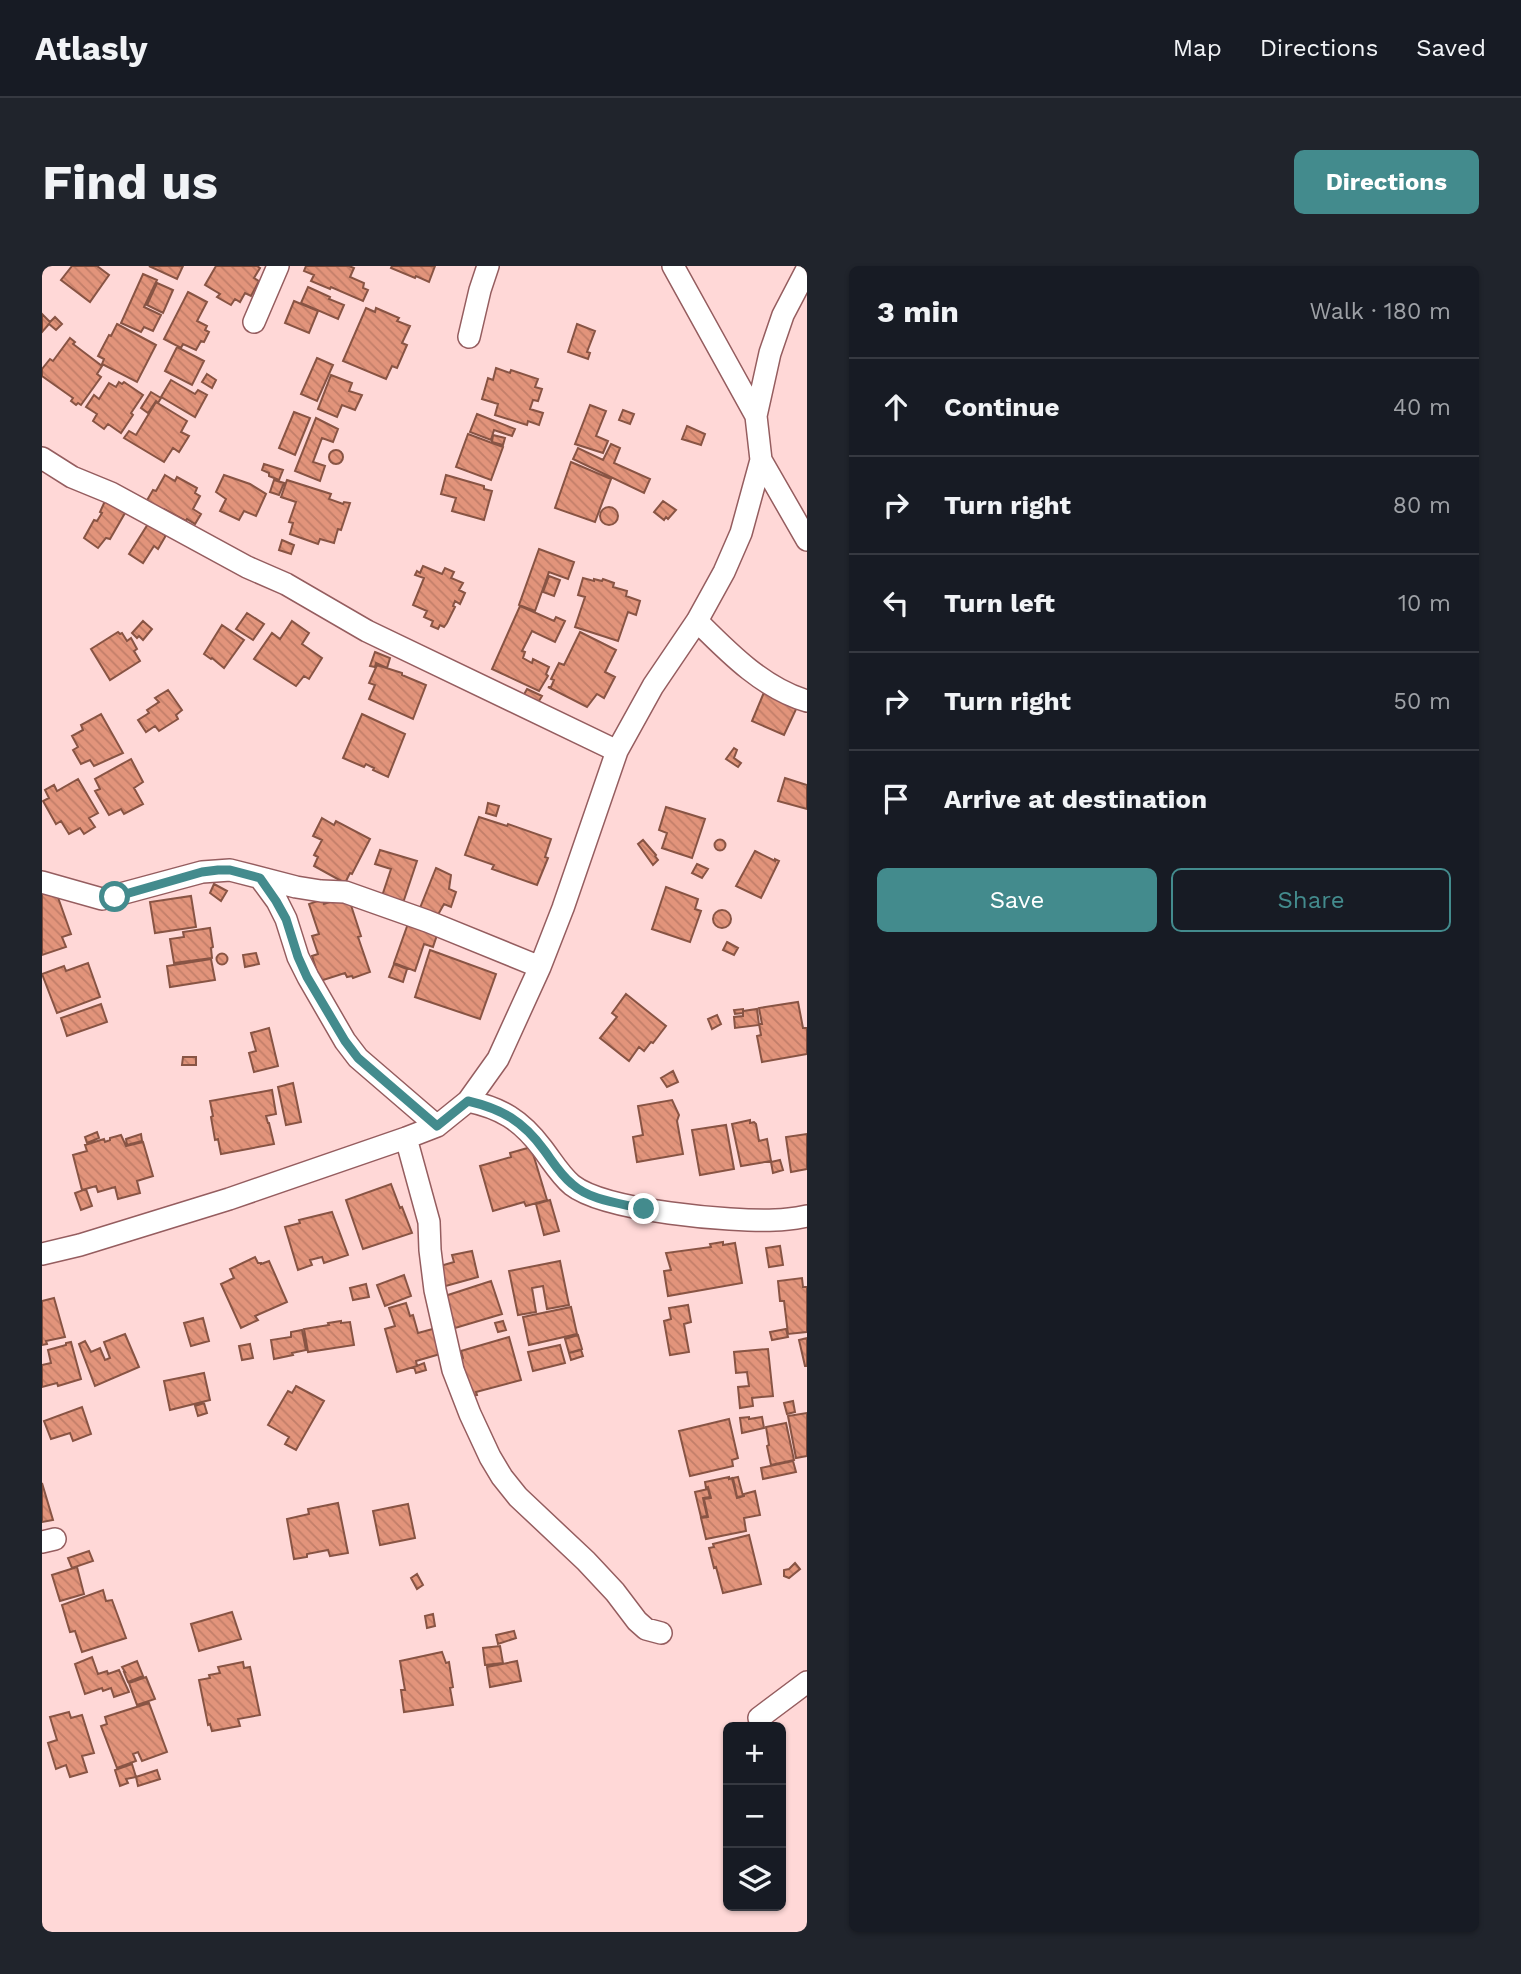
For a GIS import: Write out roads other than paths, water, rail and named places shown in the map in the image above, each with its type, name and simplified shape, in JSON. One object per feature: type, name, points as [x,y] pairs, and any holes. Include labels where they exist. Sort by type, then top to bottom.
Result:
[{"type":"street","points":[[254,322],[278,266]]},
{"type":"street","points":[[470,337],[488,266]]},
{"type":"street","points":[[673,266],[756,416]]},
{"type":"street","points":[[42,1254],[229,1199],[406,1138],[437,1126],[468,1101],[498,1059],[540,967],[617,751],[653,686],[697,621],[724,572],[741,533],[761,460],[756,416],[770,353],[783,315],[807,270]]},
{"type":"street","points":[[42,458],[72,477],[111,493],[247,567],[286,584],[367,631],[617,751]]},
{"type":"street","points":[[761,460],[807,540]]},
{"type":"street","points":[[697,621],[730,655],[790,696],[807,701]]},
{"type":"street","points":[[42,882],[102,899],[218,870],[230,870],[321,891],[345,892],[540,967]]},
{"type":"street","points":[[260,878],[286,919],[303,967],[345,1041],[358,1058],[437,1126]]},
{"type":"street","points":[[468,1101],[502,1111],[522,1125],[573,1186],[593,1197],[644,1209],[738,1220],[776,1220],[807,1216]]},
{"type":"street","points":[[406,1138],[429,1222],[435,1290],[453,1370],[491,1457],[518,1497],[586,1561],[637,1621],[646,1629],[661,1633]]},
{"type":"street","points":[[759,1718],[807,1682]]}]
